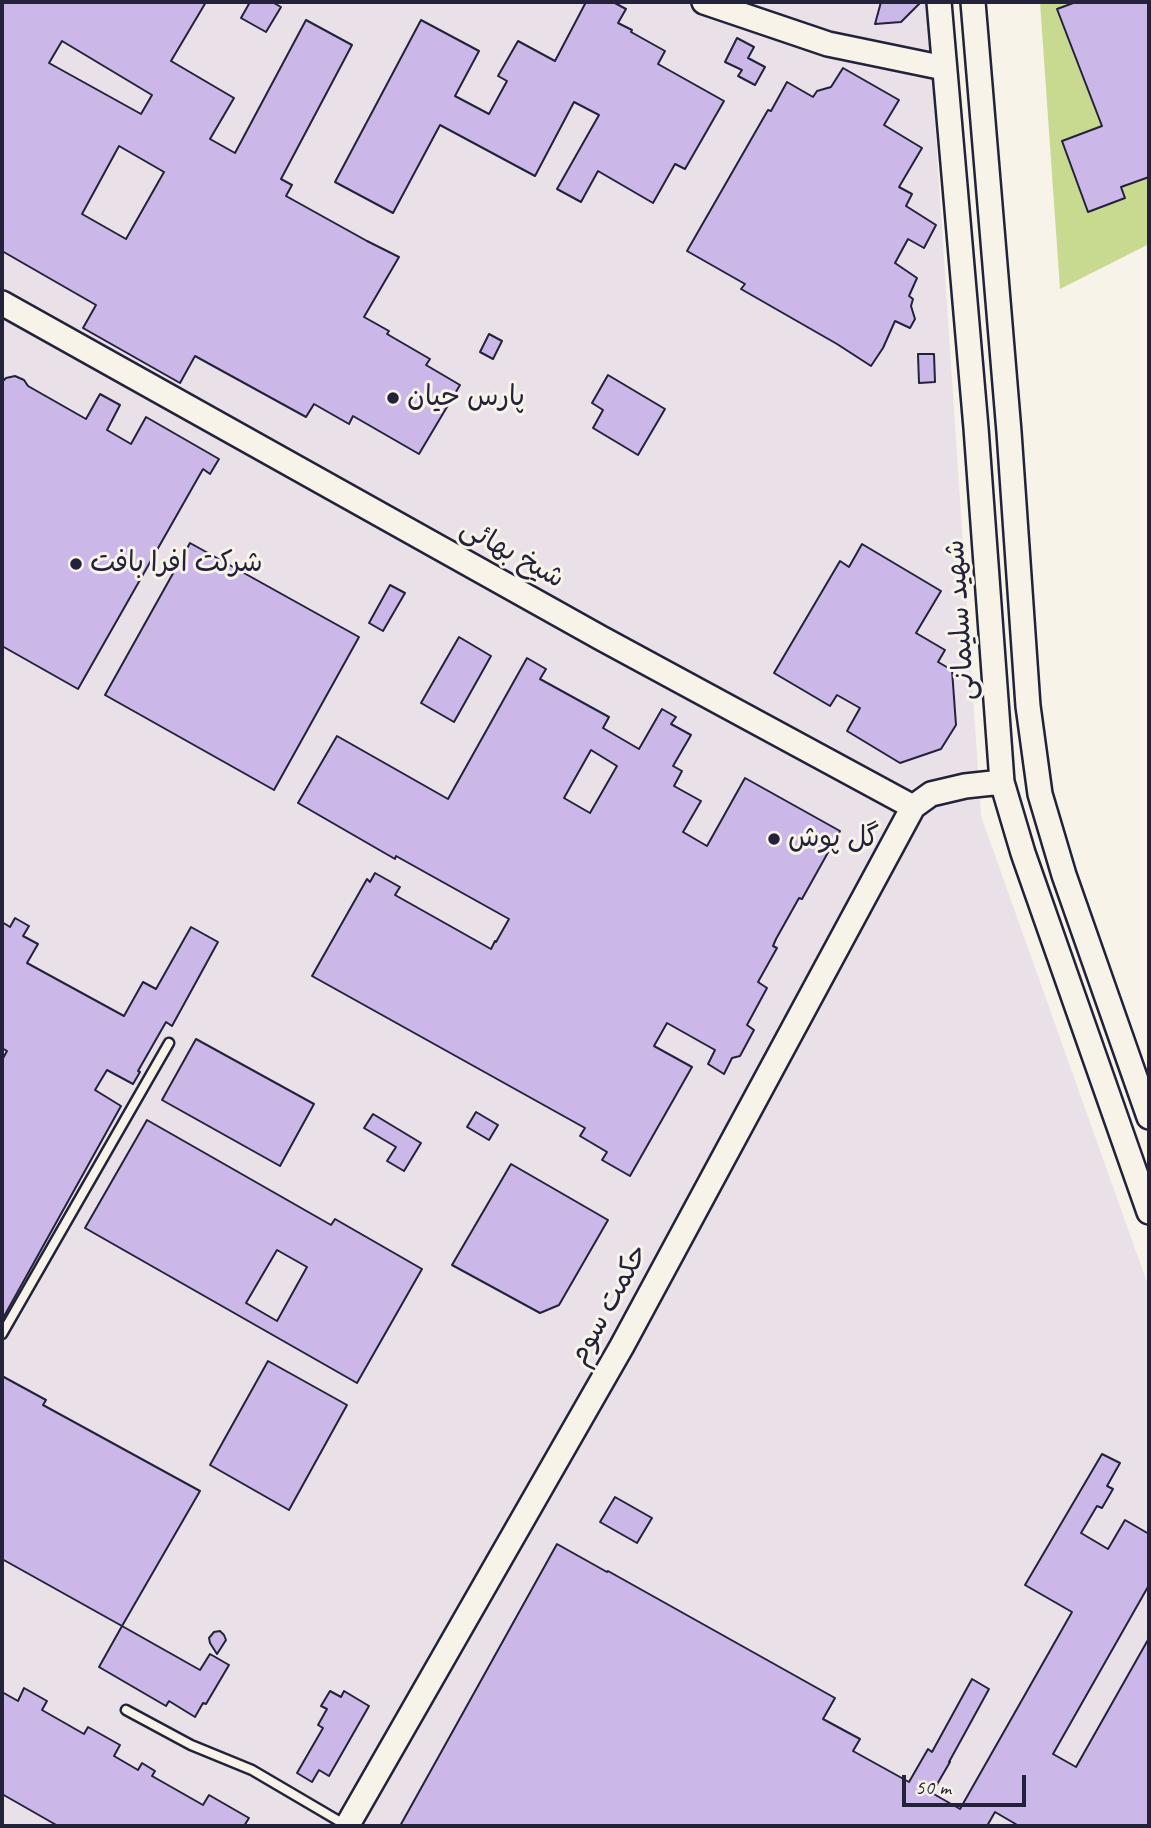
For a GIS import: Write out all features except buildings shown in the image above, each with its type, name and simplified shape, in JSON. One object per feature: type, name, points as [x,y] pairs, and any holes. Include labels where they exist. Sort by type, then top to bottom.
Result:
[{"type":"street","points":[[704,2],[828,44],[944,68]]},
{"type":"street","name":"شهید سلیمانی","points":[[939,2],[976,428],[1002,782],[1023,853],[1149,1212]]},
{"type":"street","points":[[973,2],[1009,432],[1028,706],[1040,794],[1064,875],[1149,1117]]},
{"type":"street","name":"شیخ بهائی","points":[[2,303],[601,638],[913,807]]},
{"type":"street","points":[[913,807],[932,793],[1002,782]]},
{"type":"street","name":"حکمت سوم","points":[[347,1826],[622,1346],[913,807]]},
{"type":"lane","points":[[2,1334],[169,1043]]},
{"type":"lane","points":[[126,1710],[191,1745],[252,1770],[347,1826]]},
{"type":"shaded area","points":[[2,2],[927,2],[981,816],[1149,1288],[1149,1826],[2,1826]]},
{"type":"green space","points":[[1040,2],[1149,2],[1149,244],[1060,289]]},
{"type":"place","name":"پارس حیان","points":[[393,398]]},
{"type":"place","name":"شرکت افرا بافت","points":[[76,564]]},
{"type":"place","name":"گل پوش","points":[[774,839]]}]
